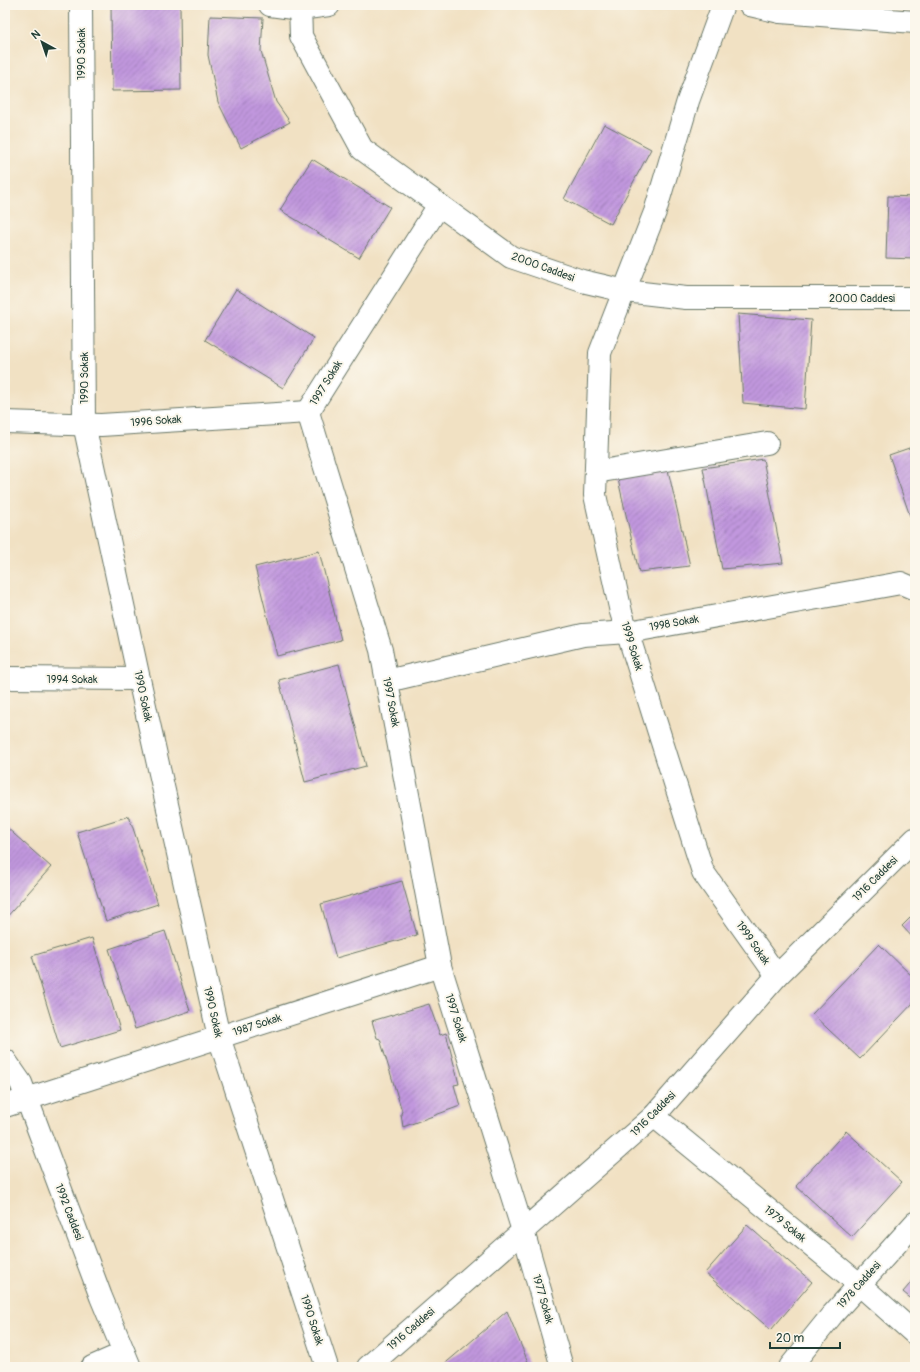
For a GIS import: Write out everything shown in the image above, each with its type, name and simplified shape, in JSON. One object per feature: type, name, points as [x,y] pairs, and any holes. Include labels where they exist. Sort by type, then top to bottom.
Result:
[{"type":"street","name":"1990 Sokak","points":[[81,5],[84,424],[219,1037],[327,1367]]},
{"type":"street","points":[[270,5],[300,7],[329,5]]},
{"type":"street","name":"1999 Sokak","points":[[723,5],[688,101],[655,212],[600,353],[595,495],[621,612],[703,872],[777,976]]},
{"type":"street","points":[[750,5],[780,12],[915,22]]},
{"type":"street","name":"2000 Caddesi","points":[[300,7],[301,36],[362,149],[510,257],[582,281],[625,291],[686,298],[915,298]]},
{"type":"street","name":"1997 Sokak","points":[[439,205],[308,412],[381,650],[440,966],[523,1231]]},
{"type":"street","name":"1996 Sokak","points":[[5,422],[101,425],[308,412]]},
{"type":"street","points":[[596,472],[767,443]]},
{"type":"street","name":"1998 Sokak","points":[[387,680],[583,635],[628,632],[901,583],[915,589]]},
{"type":"street","name":"1994 Sokak","points":[[5,678],[139,679]]},
{"type":"street","name":"1916 Caddesi","points":[[368,1367],[654,1116],[777,976],[915,839]]},
{"type":"street","name":"1987 Sokak","points":[[5,1106],[440,966]]},
{"type":"street","name":"1992 Caddesi","points":[[5,1060],[21,1083],[98,1290],[127,1360]]},
{"type":"street","name":"1979 Sokak","points":[[654,1116],[859,1284],[915,1334]]},
{"type":"street","name":"1978 Caddesi","points":[[790,1367],[859,1284],[915,1223]]},
{"type":"street","name":"1977 Sokak","points":[[523,1231],[562,1367]]},
{"type":"street","points":[[92,1367],[127,1360]]},
{"type":"building","points":[[111,5],[180,5],[181,90],[112,91]]},
{"type":"building","points":[[210,16],[263,18],[261,51],[276,102],[290,122],[241,148],[218,102],[208,55]]},
{"type":"building","points":[[604,124],[651,149],[611,224],[564,199]]},
{"type":"building","points":[[312,159],[390,207],[359,258],[280,210]]},
{"type":"building","points":[[888,196],[915,197],[915,259],[886,258]]},
{"type":"building","points":[[236,289],[314,338],[283,388],[205,340]]},
{"type":"building","points":[[738,314],[811,320],[805,409],[743,403]]},
{"type":"building","points":[[915,446],[915,514],[910,516],[889,455]]},
{"type":"building","points":[[763,459],[783,563],[722,569],[703,468]]},
{"type":"building","points":[[668,470],[690,566],[639,572],[617,475]]},
{"type":"building","points":[[319,551],[341,640],[277,656],[255,567]]},
{"type":"building","points":[[339,664],[366,766],[305,782],[279,680]]},
{"type":"building","points":[[129,816],[158,904],[106,921],[77,832]]},
{"type":"building","points":[[5,826],[51,867],[5,919]]},
{"type":"building","points":[[402,881],[417,935],[336,958],[321,904]]},
{"type":"building","points":[[915,913],[915,940],[902,926]]},
{"type":"building","points":[[165,931],[190,1011],[135,1029],[109,949]]},
{"type":"building","points":[[92,938],[120,1030],[60,1048],[32,956]]},
{"type":"building","points":[[879,944],[915,979],[915,1001],[860,1059],[812,1014]]},
{"type":"building","points":[[429,1004],[440,1035],[446,1033],[459,1084],[454,1085],[460,1106],[403,1127],[402,1111],[380,1039],[377,1038],[372,1021]]},
{"type":"building","points":[[846,1131],[902,1182],[852,1237],[796,1186]]},
{"type":"building","points":[[747,1225],[812,1282],[771,1330],[705,1273]]},
{"type":"building","points":[[915,1278],[915,1302],[903,1292]]},
{"type":"building","points":[[507,1311],[530,1367],[441,1367]]}]
